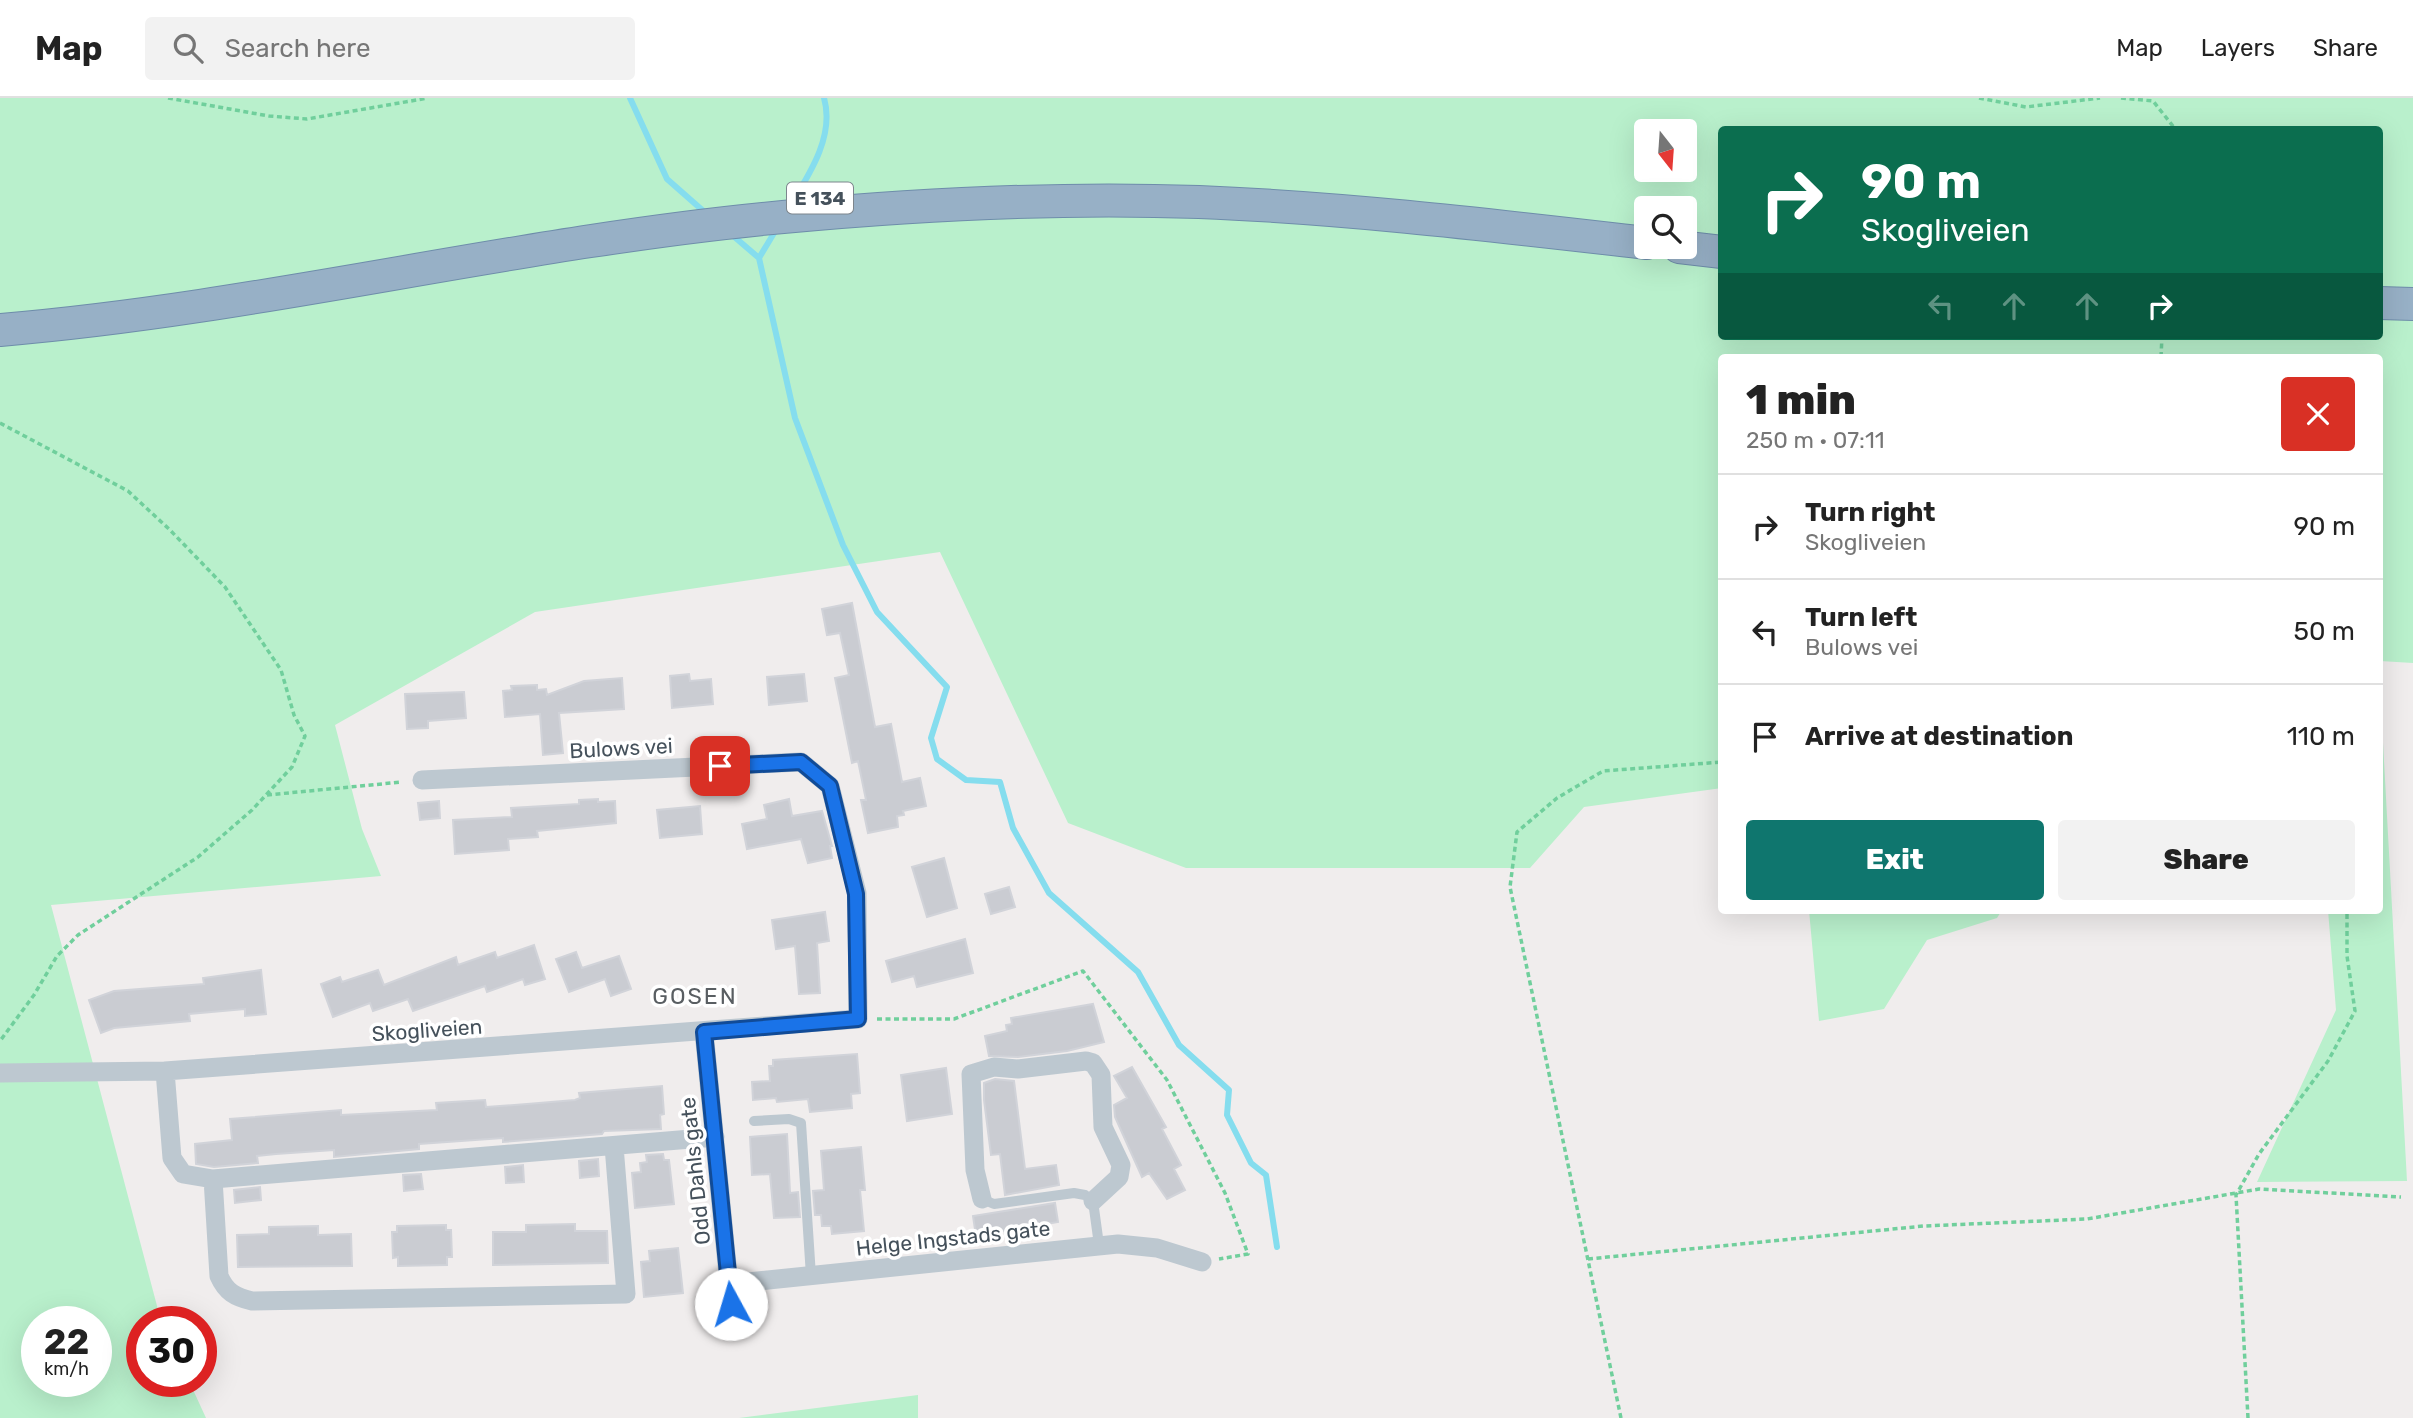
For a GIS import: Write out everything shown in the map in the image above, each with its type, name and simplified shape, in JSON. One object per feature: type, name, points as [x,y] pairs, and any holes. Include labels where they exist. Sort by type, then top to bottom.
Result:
[{"type":"highway","name":"E 134","points":[[0,314],[197,292],[488,242],[715,208],[924,190],[1069,186],[1258,190],[1406,200],[1634,226]]},
{"type":"highway","name":"E 134","points":[[0,330],[78,324],[195,308],[565,246],[716,224],[926,205],[1066,201],[1221,203],[1429,218],[1634,242]]},
{"type":"highway","points":[[1697,233],[1718,236]]},
{"type":"highway","points":[[1697,249],[1718,252]]},
{"type":"highway","points":[[2383,287],[2413,288]]},
{"type":"highway","points":[[2383,303],[2413,304]]},
{"type":"street","name":"Bulows vei","points":[[422,780],[801,762],[830,786],[856,894],[858,1019]]},
{"type":"street","name":"Skogliveien","points":[[0,1073],[165,1071],[858,1019]]},
{"type":"street","name":"Odd Dahls gate","points":[[704,1032],[731,1304]]},
{"type":"street","name":"Helge Ingstads gate","points":[[982,1199],[975,1170],[971,1074],[994,1067],[1018,1069],[1086,1061],[1093,1063],[1101,1075],[1103,1127],[1121,1165],[1119,1177],[1093,1201]]},
{"type":"street","points":[[165,1071],[172,1158],[183,1174],[213,1179],[715,1138]]},
{"type":"street","points":[[213,1179],[219,1276],[224,1288],[236,1297],[252,1301],[626,1294],[614,1146]]},
{"type":"street","name":"Helge Ingstads gate","points":[[729,1284],[1118,1244],[1157,1248],[1202,1262]]},
{"type":"lane","points":[[754,1121],[789,1119],[801,1123],[811,1276]]},
{"type":"lane","name":"Helge Ingstads gate","points":[[982,1199],[994,1204],[1074,1193],[1085,1195],[1093,1201]]},
{"type":"lane","points":[[1093,1201],[1099,1245]]},
{"type":"path","points":[[168,98],[268,116],[307,119],[428,98]]},
{"type":"path","points":[[1979,98],[2026,107],[2100,98]]},
{"type":"path","points":[[2121,98],[2153,101],[2173,126]]},
{"type":"path","points":[[0,423],[128,491],[225,587],[281,670],[295,715],[305,736],[292,767],[198,856],[78,935],[57,956],[34,995],[0,1041]]},
{"type":"path","points":[[1621,1418],[1510,887],[1517,832],[1557,798],[1603,771],[1718,762]]},
{"type":"path","points":[[265,795],[422,780]]},
{"type":"path","points":[[2248,1418],[2236,1195],[2259,1154],[2328,1061],[2355,1011],[2347,956],[2347,914]]},
{"type":"path","points":[[1588,1259],[1924,1226],[2087,1219],[2259,1189],[2401,1196]]},
{"type":"green space","points":[[0,98],[2413,98],[2413,663],[2383,661],[2383,354],[1718,354],[1718,789],[1584,807],[1530,868],[1186,868],[1068,823],[940,552],[535,612],[335,725],[362,829],[381,876],[51,905],[157,1306],[126,1306],[126,1397],[196,1397],[206,1418],[0,1418]]},
{"type":"green space","points":[[2383,743],[2407,1181],[2257,1182],[2336,1010],[2328,914],[2383,914]]},
{"type":"green space","points":[[1809,914],[2000,914],[1997,918],[1927,940],[1884,1009],[1819,1021]]},
{"type":"green space","points":[[918,1395],[918,1418],[739,1418]]},
{"type":"building","points":[[852,603],[875,727],[891,724],[902,782],[920,778],[926,806],[903,811],[904,815],[897,816],[898,827],[868,833],[861,800],[866,800],[858,761],[852,763],[835,678],[849,675],[840,633],[827,635],[822,609]]},
{"type":"building","points":[[689,674],[690,681],[711,679],[713,704],[672,708],[670,676]]},
{"type":"building","points":[[804,674],[807,701],[769,705],[767,677]]},
{"type":"building","points":[[622,678],[624,709],[559,713],[563,753],[543,755],[540,714],[505,717],[503,691],[512,690],[511,686],[537,685],[537,690],[546,689],[547,695],[584,681]]},
{"type":"building","points":[[464,692],[466,718],[428,721],[428,728],[407,729],[405,694]]},
{"type":"building","points":[[598,799],[598,802],[615,801],[616,823],[537,831],[538,837],[508,839],[509,850],[455,854],[453,820],[512,817],[511,808],[579,804],[579,800]]},
{"type":"building","points":[[789,799],[792,816],[822,811],[832,846],[832,858],[808,863],[801,839],[747,849],[742,824],[767,819],[764,805]]},
{"type":"building","points":[[439,801],[440,818],[420,820],[418,803]]},
{"type":"building","points":[[700,806],[702,834],[660,838],[657,810]]},
{"type":"building","points":[[944,858],[957,908],[927,917],[912,867]]},
{"type":"building","points":[[1009,887],[1015,907],[991,914],[985,894]]},
{"type":"building","points":[[825,912],[829,941],[817,943],[820,993],[799,994],[795,946],[776,949],[772,920]]},
{"type":"building","points":[[965,939],[973,973],[917,987],[914,976],[892,982],[886,961]]},
{"type":"building","points":[[534,945],[545,979],[525,985],[523,979],[487,992],[485,986],[413,1011],[408,999],[373,1011],[370,1003],[333,1017],[321,984],[340,977],[342,982],[378,970],[384,985],[456,957],[458,965],[495,952],[497,958]]},
{"type":"building","points":[[576,952],[582,968],[619,956],[631,989],[611,996],[605,979],[569,992],[556,959]]},
{"type":"building","points":[[261,970],[266,1014],[245,1016],[245,1009],[189,1014],[190,1021],[114,1028],[101,1033],[89,1000],[114,991],[204,984],[203,978]]},
{"type":"building","points":[[1093,1004],[1104,1042],[1067,1051],[1018,1057],[989,1056],[985,1036],[1007,1031],[1006,1025],[1012,1024],[1011,1018]]},
{"type":"building","points":[[857,1054],[860,1093],[851,1094],[852,1108],[810,1112],[808,1099],[777,1102],[776,1098],[753,1100],[752,1082],[770,1081],[769,1066],[773,1066],[773,1060]]},
{"type":"building","points":[[1132,1067],[1166,1127],[1162,1129],[1181,1165],[1174,1169],[1185,1190],[1167,1199],[1149,1173],[1142,1177],[1115,1117],[1114,1105],[1127,1098],[1114,1076]]},
{"type":"building","points":[[946,1068],[952,1114],[907,1121],[901,1075]]},
{"type":"building","points":[[995,1079],[1014,1081],[1025,1169],[1056,1165],[1059,1185],[1005,1195],[1000,1154],[991,1155],[984,1100],[984,1083]]},
{"type":"building","points":[[662,1086],[664,1114],[660,1115],[661,1129],[604,1131],[602,1134],[503,1142],[503,1138],[419,1144],[419,1149],[334,1157],[334,1150],[276,1154],[257,1156],[258,1163],[214,1167],[196,1164],[195,1144],[232,1140],[230,1119],[341,1110],[341,1115],[437,1110],[436,1103],[485,1100],[486,1107],[527,1104],[575,1100],[580,1098],[579,1093]]},
{"type":"building","points":[[787,1134],[790,1193],[798,1192],[800,1217],[774,1218],[770,1174],[752,1175],[750,1137]]},
{"type":"building","points":[[861,1147],[865,1190],[860,1190],[864,1231],[832,1234],[831,1226],[822,1226],[821,1215],[815,1215],[813,1191],[824,1190],[821,1151]]},
{"type":"building","points":[[663,1154],[664,1160],[669,1160],[674,1204],[635,1208],[632,1173],[641,1172],[640,1163],[647,1162],[646,1155]]},
{"type":"building","points":[[598,1159],[599,1176],[580,1178],[579,1161]]},
{"type":"building","points":[[523,1165],[524,1182],[506,1183],[505,1167]]},
{"type":"building","points":[[421,1174],[423,1189],[404,1191],[403,1175]]},
{"type":"building","points":[[260,1187],[261,1200],[235,1203],[234,1190]]},
{"type":"building","points":[[1055,1203],[1058,1222],[976,1236],[973,1216]]},
{"type":"building","points":[[575,1224],[575,1231],[607,1231],[608,1263],[493,1265],[493,1232],[526,1232],[526,1225]]},
{"type":"building","points":[[446,1225],[446,1230],[451,1230],[452,1257],[447,1257],[447,1265],[398,1266],[398,1257],[393,1258],[392,1232],[397,1232],[397,1226]]},
{"type":"building","points":[[318,1226],[318,1235],[351,1234],[352,1266],[238,1267],[237,1235],[269,1234],[269,1227]]},
{"type":"building","points":[[678,1248],[683,1293],[644,1297],[641,1262],[650,1261],[649,1251]]},
{"type":"waterway","points":[[630,98],[667,179],[709,216]]},
{"type":"waterway","points":[[790,206],[812,168],[823,141],[826,127],[824,98]]},
{"type":"waterway","points":[[777,228],[759,258],[795,418],[843,545],[877,612],[947,687],[931,738],[937,759],[966,780],[1000,782],[1013,828],[1049,893],[1138,972],[1179,1045],[1229,1090],[1227,1115],[1251,1163],[1266,1175],[1277,1247]]},
{"type":"waterway","points":[[731,234],[759,258]]},
{"type":"district","name":"GOSEN","points":[[695,996]]},
{"type":"route","points":[[720,766],[801,762],[830,786],[856,894],[858,1019],[704,1032],[731,1304]]}]
